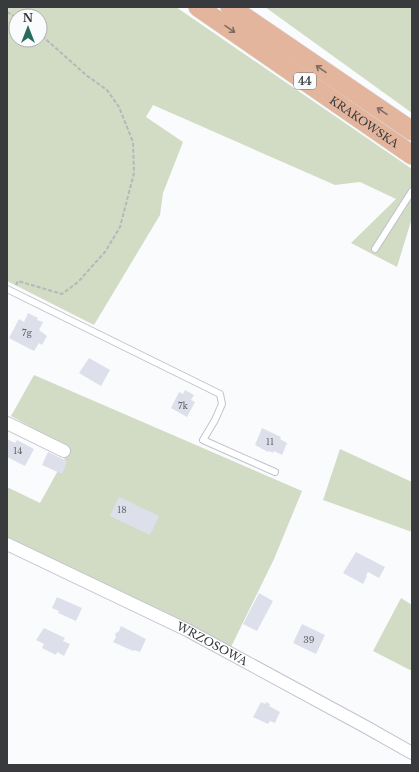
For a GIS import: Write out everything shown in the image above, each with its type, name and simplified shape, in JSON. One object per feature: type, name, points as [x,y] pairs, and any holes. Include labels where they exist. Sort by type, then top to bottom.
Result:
[{"type":"main road","name":"KRAKOWSKA","points":[[198,7],[412,155]]},
{"type":"main road","name":"KRAKOWSKA","points":[[230,7],[412,131]]},
{"type":"street","points":[[7,423],[64,451]]},
{"type":"street","name":"WRZOSOWA","points":[[7,544],[187,630],[412,753]]},
{"type":"lane","points":[[375,249],[412,191]]},
{"type":"lane","points":[[10,290],[220,394],[222,404],[215,420],[203,440],[275,472]]},
{"type":"path","points":[[10,290],[18,281],[62,294],[78,282],[105,252],[120,227],[134,173],[133,142],[119,108],[107,90],[86,75],[48,41]]},
{"type":"green space","points":[[7,7],[176,7],[412,169],[412,218],[397,267],[351,243],[396,199],[360,182],[335,185],[153,105],[146,117],[183,142],[163,193],[160,215],[94,325],[7,281]]},
{"type":"green space","points":[[265,7],[412,7],[412,113]]},
{"type":"green space","points":[[34,375],[302,491],[274,559],[231,647],[7,539],[7,487],[40,503],[70,449],[11,416]]},
{"type":"green space","points":[[340,449],[412,482],[412,532],[323,500]]},
{"type":"green space","points":[[401,598],[412,605],[412,671],[373,651]]},
{"type":"building","points":[[28,313],[38,318],[37,320],[43,322],[39,330],[47,336],[42,345],[39,343],[34,351],[9,338],[19,319],[24,322]]},
{"type":"building","points":[[89,358],[110,370],[101,386],[79,373]]},
{"type":"building","points":[[185,390],[194,395],[191,400],[195,402],[187,417],[171,408],[179,392],[183,394]]},
{"type":"building","points":[[262,428],[281,437],[280,439],[287,443],[282,455],[274,451],[273,453],[268,452],[255,445]]},
{"type":"building","points":[[7,439],[15,443],[17,440],[34,449],[25,466],[7,457]]},
{"type":"building","points":[[48,452],[67,461],[62,474],[42,465]]},
{"type":"building","points":[[119,497],[159,516],[150,535],[110,516]]},
{"type":"building","points":[[356,552],[385,567],[379,578],[368,572],[363,584],[343,573]]},
{"type":"building","points":[[259,593],[273,601],[257,631],[243,624]]},
{"type":"building","points":[[57,597],[82,608],[76,621],[58,613],[59,611],[52,608]]},
{"type":"building","points":[[302,624],[325,635],[316,654],[293,643]]},
{"type":"building","points":[[121,626],[146,639],[140,652],[133,651],[113,642],[116,637],[115,634],[119,631]]},
{"type":"building","points":[[44,628],[65,638],[63,641],[70,644],[64,656],[57,652],[56,655],[42,648],[44,644],[36,640]]},
{"type":"building","points":[[261,702],[270,704],[269,706],[280,712],[275,723],[270,721],[268,724],[253,717]]}]
